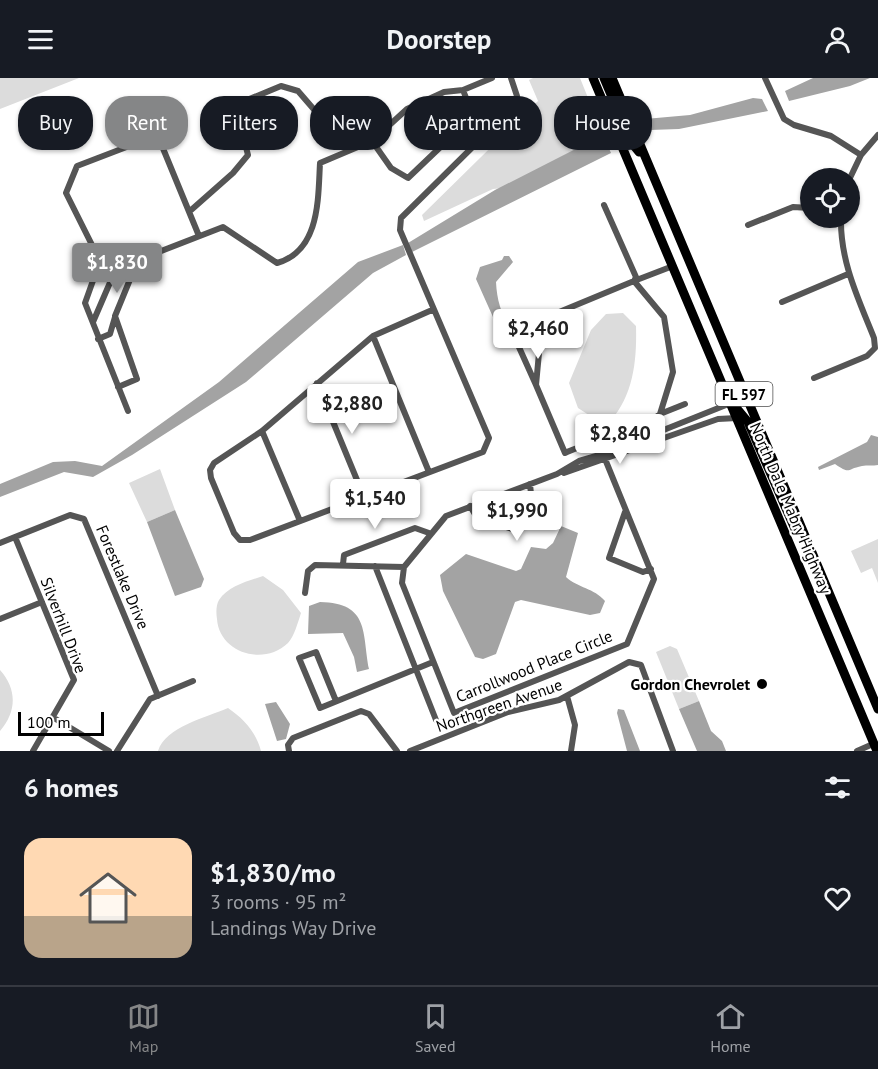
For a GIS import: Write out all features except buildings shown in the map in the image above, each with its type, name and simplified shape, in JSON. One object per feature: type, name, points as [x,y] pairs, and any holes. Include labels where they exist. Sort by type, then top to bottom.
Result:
[{"type":"main road","name":"North Dale Mabry Highway","points":[[593,78],[875,748]]},
{"type":"main road","points":[[604,78],[631,142],[646,161]]},
{"type":"main road","name":"North Dale Mabry Highway","points":[[612,78],[878,710]]},
{"type":"main road","points":[[731,403],[748,422],[795,529],[808,544]]},
{"type":"street","points":[[392,123],[407,110],[444,92],[464,90],[492,78]]},
{"type":"street","points":[[432,310],[373,336],[262,431],[214,463],[210,470],[211,478],[234,533],[240,540],[250,540],[300,522],[483,452],[489,438],[432,310],[400,230],[401,218],[514,106],[517,96],[511,78]]},
{"type":"street","points":[[765,78],[784,119],[794,125],[831,136],[861,155]]},
{"type":"street","points":[[190,211],[233,173],[248,155],[235,105],[281,86],[298,91],[310,105]]},
{"type":"street","points":[[378,150],[391,168],[408,178],[473,116],[464,90]]},
{"type":"street","points":[[855,168],[861,155],[878,135]]},
{"type":"street","points":[[128,411],[85,303],[100,261],[66,193],[76,166],[150,138],[162,146],[199,236]]},
{"type":"street","points":[[92,323],[115,271],[223,227],[277,262],[285,260],[309,239],[318,199],[320,163],[349,150]]},
{"type":"street","points":[[604,205],[636,277],[634,281]]},
{"type":"street","points":[[748,225],[793,207],[800,207]]},
{"type":"street","points":[[814,378],[867,356],[875,348],[874,338],[848,274],[840,243],[841,228]]},
{"type":"street","points":[[98,339],[110,334],[138,260]]},
{"type":"street","points":[[536,385],[539,353],[534,343],[528,339],[523,327],[673,266]]},
{"type":"street","points":[[782,302],[848,274]]},
{"type":"street","points":[[634,281],[664,317],[673,372],[660,414]]},
{"type":"street","points":[[115,316],[137,379],[118,387]]},
{"type":"street","points":[[534,343],[572,327]]},
{"type":"street","points":[[373,336],[429,472]]},
{"type":"street","points":[[518,345],[565,453],[590,441],[631,430],[654,420],[660,414],[685,404]]},
{"type":"street","points":[[317,383],[364,497]]},
{"type":"street","points":[[557,474],[579,461],[604,457],[635,439],[731,403]]},
{"type":"street","points":[[305,593],[308,571],[315,565],[404,567],[429,533],[446,516],[604,457],[640,447],[718,419],[737,418]]},
{"type":"street","points":[[680,422],[683,431]]},
{"type":"street","points":[[631,430],[640,447]]},
{"type":"street","points":[[262,431],[300,522]]},
{"type":"street","points":[[604,457],[651,569],[643,572],[609,558],[625,511]]},
{"type":"street","points":[[470,506],[476,516],[515,530],[531,494],[530,484]]},
{"type":"street","name":"Forestlake Drive","points":[[0,543],[70,515],[84,519],[158,696]]},
{"type":"street","points":[[343,564],[344,555],[415,528],[429,533]]},
{"type":"street","name":"Silverhill Drive","points":[[15,537],[74,680],[33,751]]},
{"type":"street","points":[[375,566],[436,720]]},
{"type":"street","name":"Carrollwood Place Circle","points":[[404,567],[402,583],[454,713],[627,644],[654,579],[651,569]]},
{"type":"street","points":[[0,619],[42,602]]},
{"type":"street","points":[[336,702],[316,652],[299,658],[320,708],[336,702],[433,662]]},
{"type":"street","name":"Northgreen Avenue","points":[[410,751],[508,712],[567,696],[629,662],[641,665],[673,751]]},
{"type":"street","points":[[117,751],[145,705],[158,696],[193,681]]},
{"type":"street","points":[[567,696],[575,724],[571,751]]},
{"type":"street","points":[[289,751],[288,745],[294,738],[361,711],[369,714],[397,751]]},
{"type":"street","points":[[54,718],[110,751]]},
{"type":"street","points":[[430,744],[433,751]]},
{"type":"street","points":[[857,751],[875,748]]},
{"type":"shaded area","points":[[0,78],[79,78],[33,96],[18,96],[18,102],[0,109]]},
{"type":"shaded area","points":[[533,78],[580,78],[587,96],[554,96],[554,150],[575,150],[503,188],[493,189],[424,221],[422,215],[488,150],[542,150],[542,96],[536,96],[529,80]]},
{"type":"shaded area","points":[[813,78],[870,78],[850,86],[789,101],[785,91]]},
{"type":"shaded area","points":[[753,98],[762,99],[768,111],[679,129],[652,130],[652,118],[690,115]]},
{"type":"shaded area","points":[[574,150],[610,150],[611,153],[412,252],[408,243],[495,190]]},
{"type":"shaded area","points":[[403,245],[406,255],[373,273],[246,382],[132,455],[93,477],[64,472],[0,497],[0,484],[53,462],[75,461],[102,466],[219,382],[358,262]]},
{"type":"shaded area","points":[[504,256],[509,256],[513,262],[496,282],[503,315],[514,333],[504,337],[501,335],[476,279],[480,267],[502,260]]},
{"type":"shaded area","points":[[623,313],[636,326],[634,367],[628,392],[606,426],[578,408],[569,383],[591,330],[606,314]]},
{"type":"shaded area","points":[[871,435],[878,437],[878,465],[846,470],[835,464],[819,470],[818,467],[867,442]]},
{"type":"shaded area","points":[[160,469],[175,510],[147,522],[129,483]]},
{"type":"shaded area","points":[[175,510],[204,579],[201,587],[175,596],[147,522]]},
{"type":"shaded area","points":[[561,526],[578,533],[566,577],[596,593],[605,601],[600,613],[590,615],[521,600],[515,602],[496,654],[483,659],[475,657],[443,591],[440,575],[466,554],[516,571],[521,569],[531,547],[546,549],[553,543]]},
{"type":"shaded area","points":[[878,539],[878,583],[872,568],[861,573],[851,551]]},
{"type":"shaded area","points":[[263,576],[283,590],[301,613],[288,643],[267,654],[255,655],[234,647],[225,640],[220,630],[216,609],[219,600],[228,591]]},
{"type":"shaded area","points":[[320,602],[348,608],[356,614],[364,632],[369,669],[357,672],[354,657],[343,633],[308,634],[309,606]]},
{"type":"shaded area","points":[[670,646],[677,649],[699,701],[679,709],[656,652]]},
{"type":"shaded area","points":[[0,670],[10,685],[13,700],[10,716],[0,731]]},
{"type":"shaded area","points":[[699,701],[711,731],[722,741],[726,751],[697,751],[679,709]]},
{"type":"shaded area","points":[[276,702],[290,724],[286,739],[277,741],[265,704]]},
{"type":"shaded area","points":[[228,708],[249,726],[261,751],[158,751],[169,735],[178,729]]},
{"type":"shaded area","points":[[618,709],[624,710],[640,751],[627,751],[617,713]]},
{"type":"place","name":"Gordon Chevrolet","points":[[762,684]]}]
